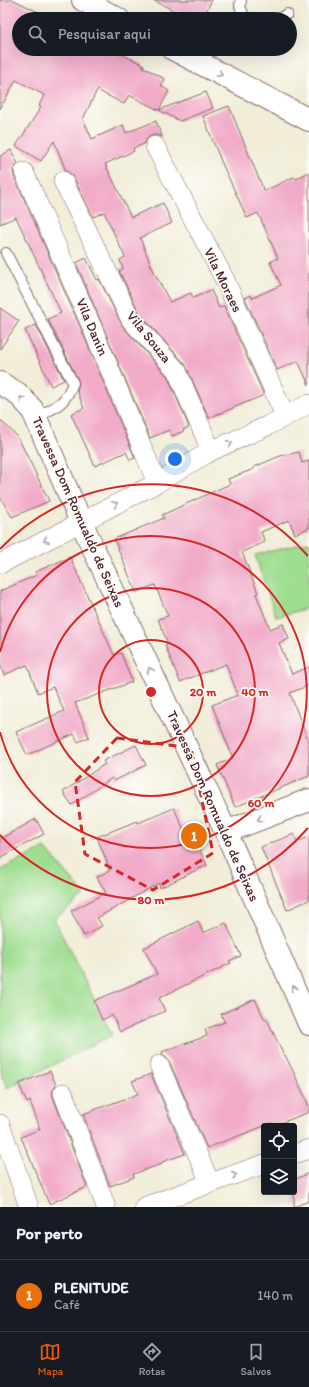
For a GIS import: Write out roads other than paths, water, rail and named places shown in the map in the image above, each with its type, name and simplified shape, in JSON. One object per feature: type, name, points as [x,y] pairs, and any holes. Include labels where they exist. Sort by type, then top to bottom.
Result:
[{"type":"street","points":[[83,0],[105,12]]},
{"type":"street","points":[[186,56],[309,120]]},
{"type":"street","name":"Vila Moraes","points":[[155,146],[225,280],[285,416]]},
{"type":"street","name":"Vila Danin","points":[[24,172],[92,327],[157,483]]},
{"type":"street","name":"Vila Souza","points":[[62,181],[131,320],[177,371],[211,451]]},
{"type":"street","name":"Travessa Dom Romualdo de Seixas","points":[[0,383],[17,393],[32,409],[81,522],[226,832],[309,1024]]},
{"type":"street","points":[[0,564],[157,483],[211,451],[267,426],[309,404]]},
{"type":"street","points":[[226,832],[309,800]]},
{"type":"street","points":[[159,1065],[210,1183]]},
{"type":"street","points":[[63,1093],[106,1207]]},
{"type":"street","points":[[0,1124],[29,1207]]},
{"type":"street","points":[[297,1153],[309,1149]]},
{"type":"street","points":[[144,1207],[261,1165]]},
{"type":"lane","points":[[241,0],[240,6],[242,12]]},
{"type":"lane","points":[[193,60],[201,56]]},
{"type":"lane","points":[[6,253],[73,383],[68,395],[62,402],[35,418]]},
{"type":"place","name":"PLENITUDE","points":[[194,836]]}]
